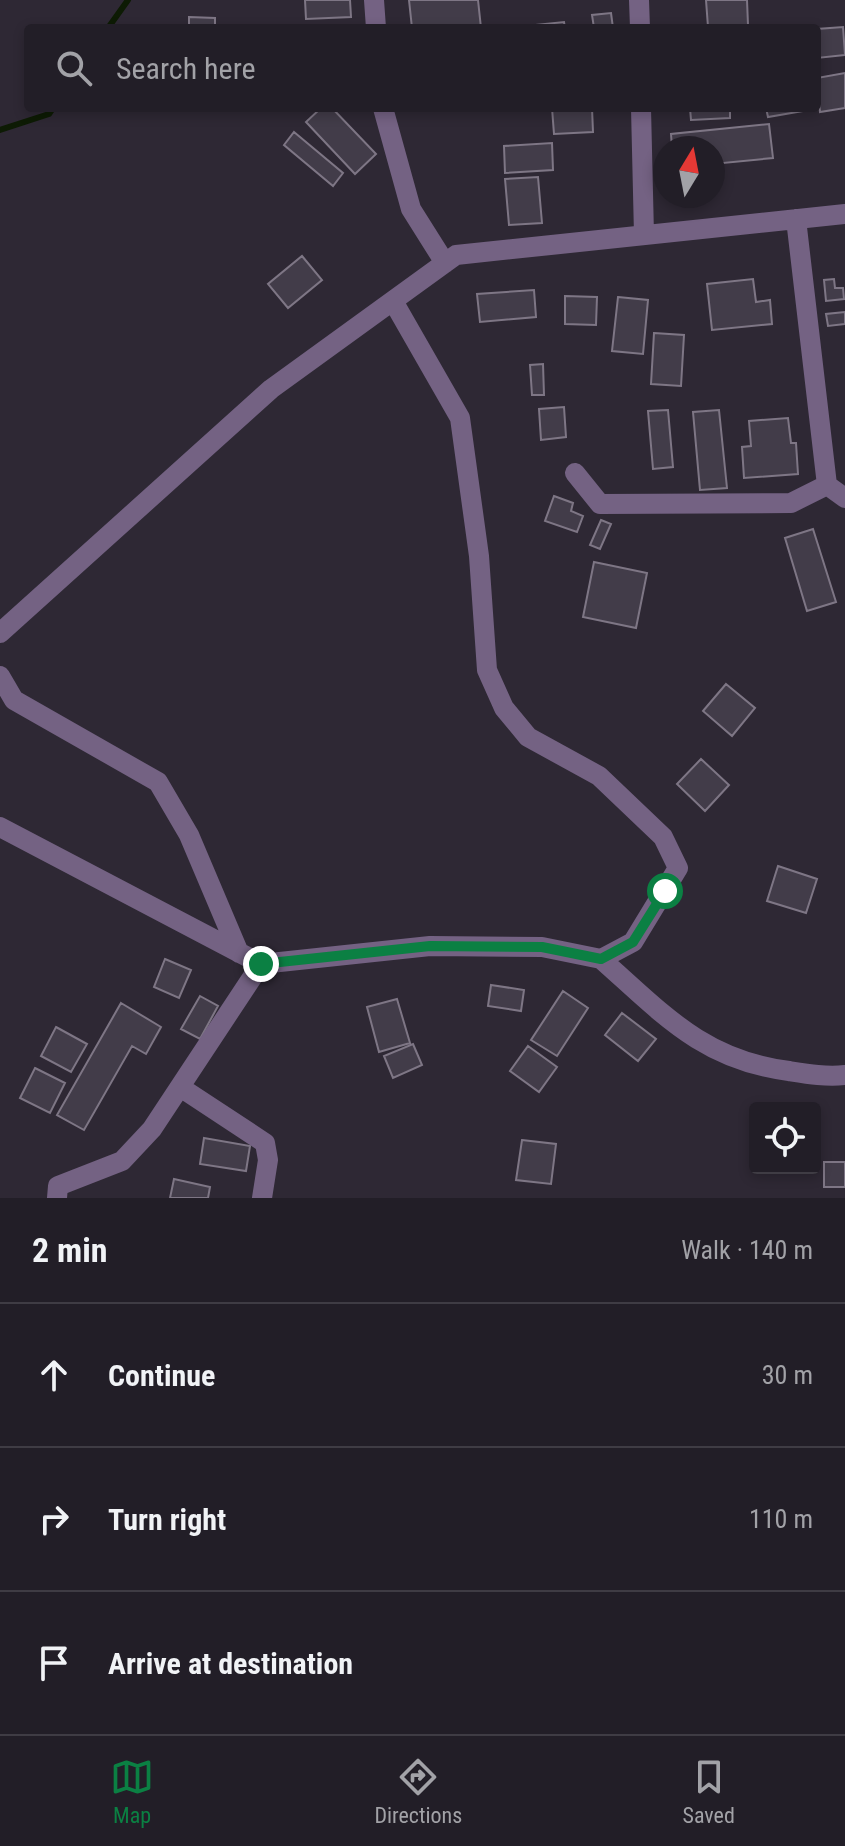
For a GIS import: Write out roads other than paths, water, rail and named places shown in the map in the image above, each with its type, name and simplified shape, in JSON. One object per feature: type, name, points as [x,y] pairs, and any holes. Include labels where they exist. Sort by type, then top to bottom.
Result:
[{"type":"street","points":[[374,0],[376,24]]},
{"type":"street","points":[[639,0],[640,24]]},
{"type":"street","points":[[384,112],[411,209],[445,263]]},
{"type":"street","points":[[641,112],[644,235]]},
{"type":"street","points":[[0,633],[271,389],[456,255],[845,214]]},
{"type":"street","points":[[796,219],[827,485],[845,498]]},
{"type":"street","points":[[393,301],[460,418],[479,556],[487,670],[504,708],[528,737],[599,776],[663,837],[678,868],[633,942],[601,959]]},
{"type":"street","points":[[575,473],[600,504],[791,503],[827,485]]},
{"type":"street","points":[[0,676],[14,700],[158,782],[189,835],[239,953]]},
{"type":"street","points":[[0,827],[261,964],[430,946],[542,947],[601,959],[688,1035],[750,1066],[829,1077],[845,1075]]},
{"type":"street","points":[[57,1198],[58,1186],[122,1161],[152,1129],[261,964]]},
{"type":"street","points":[[180,1087],[265,1143],[268,1160],[262,1198]]},
{"type":"waterway","points":[[111,24],[128,0]]},
{"type":"waterway","points":[[0,130],[50,112]]}]
